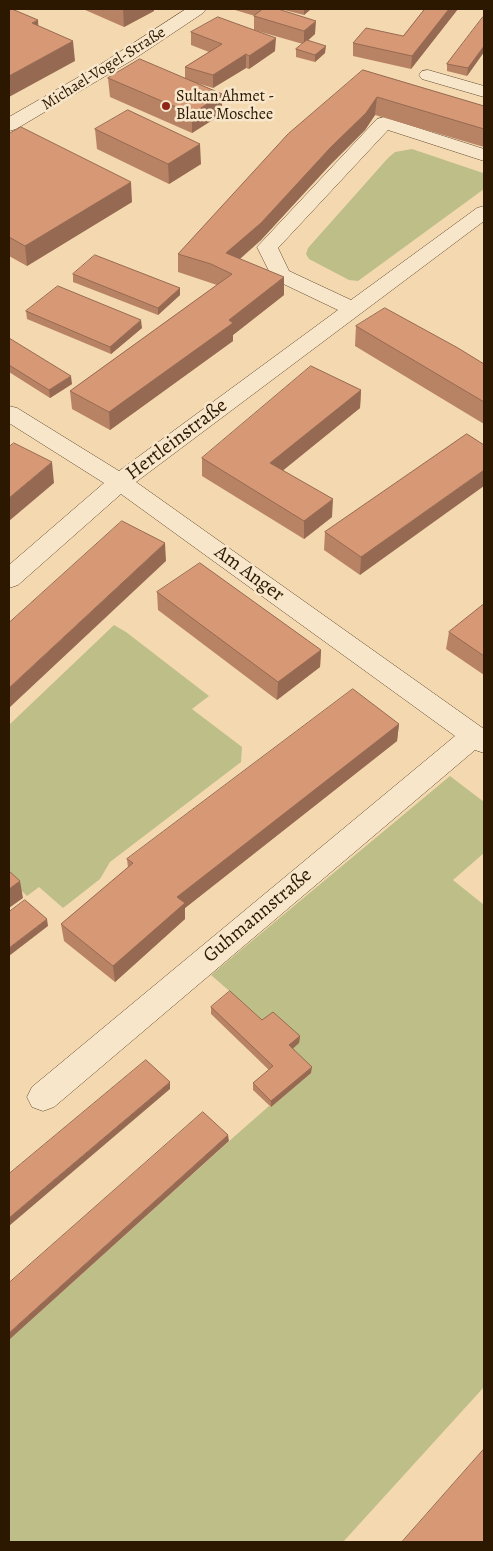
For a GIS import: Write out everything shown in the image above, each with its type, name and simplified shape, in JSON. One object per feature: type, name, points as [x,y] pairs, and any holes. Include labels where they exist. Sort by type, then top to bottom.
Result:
[{"type":"street","name":"Michael-Vogel-Straße","points":[[9,125],[110,68],[157,38],[196,9]]},
{"type":"street","points":[[428,74],[484,92]]},
{"type":"street","points":[[353,309],[280,275],[267,247],[384,124],[484,155]]},
{"type":"street","name":"Hertleinstraße","points":[[9,579],[120,482],[484,212]]},
{"type":"street","name":"Am Anger","points":[[9,413],[120,482],[479,740]]},
{"type":"street","name":"Guhmannstraße","points":[[43,1097],[479,740]]},
{"type":"green space","points":[[412,149],[483,173],[484,189],[358,281],[349,280],[309,259],[306,254],[308,248],[388,158],[395,152]]},
{"type":"green space","points":[[114,625],[126,632],[209,696],[192,709],[242,747],[241,762],[110,862],[100,879],[63,908],[39,887],[27,896],[9,879],[9,725]]},
{"type":"green space","points":[[450,776],[484,802],[484,853],[453,880],[484,905],[484,1387],[343,1542],[9,1542],[9,1340],[236,1135],[311,1073],[262,1027],[234,995],[211,975]]},
{"type":"building","points":[[9,9],[38,20],[32,23],[73,41],[9,76]]},
{"type":"building","points":[[263,9],[278,9],[316,21],[304,31],[254,16]]},
{"type":"building","points":[[425,9],[449,9],[412,56],[353,43],[366,28],[403,36]]},
{"type":"building","points":[[218,17],[276,38],[249,56],[246,54],[213,75],[185,67],[222,44],[191,32]]},
{"type":"building","points":[[483,17],[484,46],[468,68],[447,64]]},
{"type":"building","points":[[307,40],[326,46],[315,55],[296,49]]},
{"type":"building","points":[[140,59],[222,94],[192,114],[108,78]]},
{"type":"building","points":[[363,70],[484,106],[484,129],[377,97],[366,113],[331,147],[261,223],[226,253],[284,277],[229,320],[233,323],[109,412],[70,391],[232,274],[211,264],[178,254],[288,134]]},
{"type":"building","points":[[128,110],[200,144],[168,164],[95,129]]},
{"type":"building","points":[[21,127],[131,182],[25,246],[9,237],[9,134]]},
{"type":"building","points":[[95,255],[180,288],[158,308],[73,274]]},
{"type":"building","points":[[58,286],[141,320],[110,347],[26,311]]},
{"type":"building","points":[[385,308],[484,364],[484,402],[356,326]]},
{"type":"building","points":[[9,338],[71,376],[49,390],[9,365]]},
{"type":"building","points":[[311,366],[361,390],[270,463],[333,499],[304,521],[202,458]]},
{"type":"building","points":[[467,434],[484,445],[484,470],[361,557],[325,532]]},
{"type":"building","points":[[14,443],[52,462],[9,498],[9,447]]},
{"type":"building","points":[[122,521],[165,543],[9,688],[9,623]]},
{"type":"building","points":[[200,563],[321,650],[278,682],[157,592]]},
{"type":"building","points":[[484,604],[484,656],[449,632]]},
{"type":"building","points":[[353,689],[399,724],[177,897],[185,903],[113,966],[61,924],[133,863],[127,859]]},
{"type":"building","points":[[9,871],[20,881],[9,889]]},
{"type":"building","points":[[25,900],[47,919],[9,948],[9,912]]},
{"type":"building","points":[[230,991],[262,1020],[273,1012],[300,1036],[289,1045],[312,1067],[271,1101],[253,1083],[273,1066],[211,1007]]},
{"type":"building","points":[[146,1060],[170,1082],[9,1218],[9,1174]]},
{"type":"building","points":[[203,1112],[228,1135],[9,1333],[9,1283]]},
{"type":"building","points":[[484,1449],[484,1542],[402,1542]]},
{"type":"place","name":"Sultan Ahmet - Blaue Moschee","points":[[166,106]]}]
